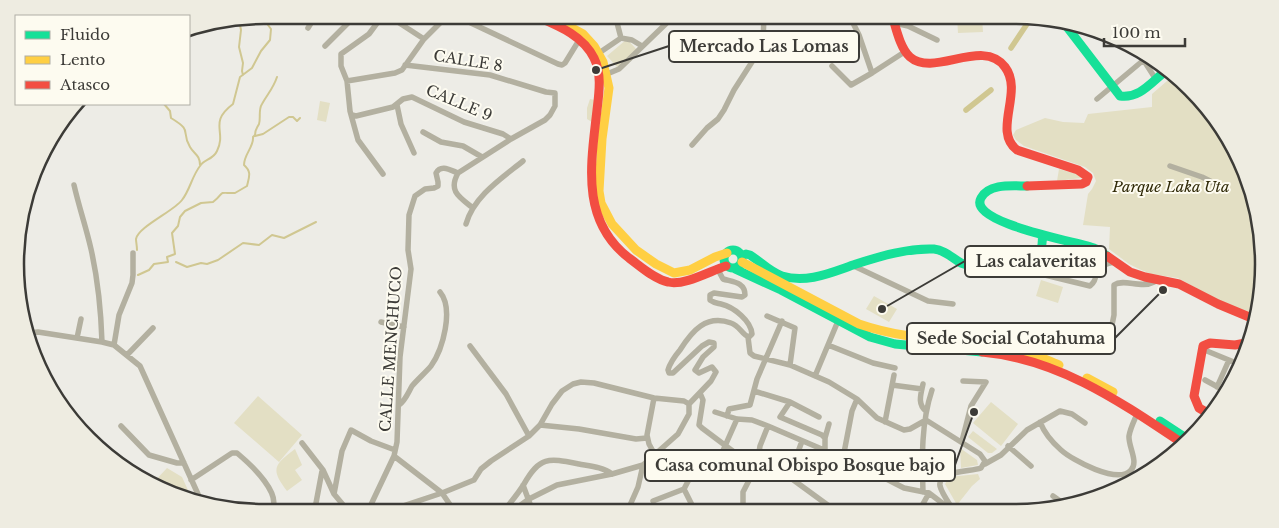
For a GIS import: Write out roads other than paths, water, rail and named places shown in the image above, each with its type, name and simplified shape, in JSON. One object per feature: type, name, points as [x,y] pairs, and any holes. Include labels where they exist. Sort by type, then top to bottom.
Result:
[{"type":"main road","points":[[554,24],[581,36]]},
{"type":"main road","points":[[562,24],[581,36],[600,59],[607,74],[609,88],[602,139],[599,191],[604,208],[615,228],[625,241],[636,250],[674,273],[683,272],[735,250],[732,264]]},
{"type":"main road","points":[[895,24],[906,51],[911,58],[922,63],[936,63],[976,56],[989,58],[1001,63],[1006,70],[1011,98],[1007,128],[1010,144],[1017,150],[1078,170],[1086,175],[1087,180],[1082,184],[996,187],[981,195],[979,204],[987,214],[1042,235],[1095,248],[1114,262],[1136,274],[1179,284],[1218,304],[1250,316]]},
{"type":"main road","points":[[1069,30],[1120,96],[1128,97],[1140,92],[1162,74]]},
{"type":"main road","points":[[600,59],[593,148],[591,192],[593,205],[607,236],[621,251],[668,282],[680,281],[732,264],[746,254],[780,276],[800,279],[812,278],[882,256],[934,249],[947,252],[964,264],[1018,272],[1028,269],[1037,258],[1043,242],[1042,235]]},
{"type":"main road","points":[[726,253],[724,258],[732,264],[874,330],[897,336],[1005,348],[1048,360],[1099,383],[1183,436]]},
{"type":"main road","points":[[732,264],[738,271],[781,290],[870,337],[895,344],[1005,354],[1072,376],[1090,385],[1178,441]]},
{"type":"main road","points":[[1205,411],[1199,408],[1194,396],[1202,349],[1205,343],[1241,344]]},
{"type":"street","points":[[308,28],[310,24]]},
{"type":"street","points":[[325,46],[347,24]]},
{"type":"street","points":[[376,24],[369,34],[341,54],[341,66],[346,81],[350,111],[358,140],[383,174]]},
{"type":"street","points":[[401,24],[424,39]]},
{"type":"street","points":[[346,81],[400,72],[424,39],[439,24]]},
{"type":"street","points":[[473,24],[562,65],[581,36]]},
{"type":"street","points":[[617,24],[621,38]]},
{"type":"street","points":[[607,74],[619,69],[665,24]]},
{"type":"street","points":[[692,145],[718,119],[759,51],[762,42],[763,24]]},
{"type":"street","points":[[854,24],[872,73]]},
{"type":"street","points":[[904,24],[937,40]]},
{"type":"street","points":[[621,38],[632,40],[642,46]]},
{"type":"street","points":[[600,59],[621,38]]},
{"type":"street","points":[[832,66],[851,85],[906,51]]},
{"type":"street","points":[[1097,99],[1142,60]]},
{"type":"street","points":[[1148,64],[1155,78]]},
{"type":"street","name":"CALLE 8","points":[[405,65],[490,75],[555,93],[555,106],[550,116],[511,139]]},
{"type":"street","name":"CALLE 9","points":[[397,105],[403,99],[412,97],[464,122],[503,134],[511,139]]},
{"type":"street","points":[[352,115],[356,116],[397,105],[401,124],[414,153]]},
{"type":"street","points":[[423,132],[442,142],[464,146],[482,157]]},
{"type":"street","points":[[473,208],[456,194],[453,182],[458,173],[511,139]]},
{"type":"street","points":[[466,224],[468,214],[482,196],[523,160]]},
{"type":"street","points":[[1170,166],[1208,180]]},
{"type":"street","name":"CALLE MENCHUCO","points":[[370,504],[394,453],[399,405],[400,357],[411,269],[408,250],[411,203],[419,191],[438,186],[437,170],[442,168],[458,173]]},
{"type":"street","points":[[74,185],[96,272],[102,342]]},
{"type":"street","points":[[114,345],[119,315],[132,283],[133,253]]},
{"type":"street","points":[[1045,276],[1090,286],[1094,282],[1097,268],[1114,262]]},
{"type":"street","points":[[732,264],[723,279],[742,285],[745,295],[742,297],[714,293],[710,295],[709,299],[712,302],[731,308],[747,322],[752,332],[751,336],[748,337]]},
{"type":"street","points":[[854,265],[928,301],[953,304]]},
{"type":"street","points":[[1093,342],[1109,340],[1114,315],[1114,285],[1118,282],[1145,285],[1154,282],[1156,278]]},
{"type":"street","points":[[399,405],[403,403],[414,385],[432,365],[440,348],[448,312],[447,304],[440,292]]},
{"type":"street","points":[[767,316],[795,328],[790,365]]},
{"type":"street","points":[[77,338],[81,318]]},
{"type":"street","points":[[727,416],[729,409],[750,405],[757,379],[782,321]]},
{"type":"street","points":[[815,376],[838,321]]},
{"type":"street","points":[[382,322],[404,327]]},
{"type":"street","points":[[522,504],[557,485],[612,474],[643,465],[670,442],[683,427],[689,414],[690,404],[714,376],[716,369],[712,366],[699,373],[695,370],[702,357],[714,347],[713,342],[709,342],[702,346],[673,374],[668,370],[687,339],[702,324],[729,322],[738,326],[748,337],[750,353],[766,360],[790,365],[830,382],[857,399],[877,418],[885,422],[904,430],[910,429],[926,420]]},
{"type":"street","points":[[127,355],[153,328]]},
{"type":"street","points":[[34,332],[114,345],[140,366],[198,495]]},
{"type":"street","points":[[828,345],[873,363],[895,368]]},
{"type":"street","points":[[470,346],[506,394],[529,436]]},
{"type":"street","points":[[1202,349],[1234,362]]},
{"type":"street","points":[[1217,387],[1230,360]]},
{"type":"street","points":[[885,422],[894,375]]},
{"type":"street","points":[[962,441],[972,406],[986,382],[963,380]]},
{"type":"street","points":[[1205,380],[1220,389]]},
{"type":"street","points":[[409,504],[474,480],[491,461],[529,436],[540,425],[562,391],[572,384],[594,383],[654,398],[684,401],[690,404]]},
{"type":"street","points":[[892,385],[922,386],[920,403],[926,411]]},
{"type":"street","points":[[922,504],[926,493],[922,451],[926,411],[932,390]]},
{"type":"street","points":[[754,391],[790,402],[819,417]]},
{"type":"street","points":[[700,393],[703,400],[699,425],[742,458],[789,477],[826,504]]},
{"type":"street","points":[[654,398],[647,438],[655,456]]},
{"type":"street","points":[[843,458],[852,411],[857,399]]},
{"type":"street","points":[[790,402],[780,416],[825,438]]},
{"type":"street","points":[[950,504],[941,488],[942,477],[979,469],[984,464],[1001,455],[1023,432],[1060,411],[1072,414],[1085,423]]},
{"type":"street","points":[[715,412],[737,419],[752,420],[768,426],[843,458],[904,488],[926,493],[943,504]]},
{"type":"street","points":[[1040,422],[1052,441],[1073,458],[1109,474],[1121,474],[1133,468],[1134,462],[1129,436],[1137,414]]},
{"type":"street","points":[[717,464],[737,419]]},
{"type":"street","points":[[926,420],[980,454],[985,461],[984,464]]},
{"type":"street","points":[[825,451],[825,438],[829,424]]},
{"type":"street","points":[[540,425],[580,429],[636,440],[647,438]]},
{"type":"street","points":[[121,426],[149,455],[177,463],[184,463]]},
{"type":"street","points":[[743,504],[743,492],[757,465],[760,446],[768,426]]},
{"type":"street","points":[[334,494],[342,451],[351,430],[394,453],[442,493],[450,504]]},
{"type":"street","points":[[789,477],[802,442]]},
{"type":"street","points":[[302,443],[323,470],[334,494],[342,504]]},
{"type":"street","points":[[1008,446],[1031,466]]},
{"type":"street","points":[[191,480],[232,453],[237,452],[271,490],[274,504]]},
{"type":"street","points":[[509,504],[523,485],[528,474],[547,460],[598,468],[612,474]]},
{"type":"street","points":[[653,501],[684,489],[698,462]]},
{"type":"street","points":[[631,504],[638,487],[643,465]]},
{"type":"street","points":[[316,504],[323,470]]},
{"type":"street","points":[[523,485],[531,504]]},
{"type":"street","points":[[684,489],[692,504]]},
{"type":"street","points":[[1053,496],[1059,500]]},
{"type":"waterway","points":[[137,250],[136,239],[138,234],[182,200],[200,166],[217,151],[220,144],[219,127],[221,117],[233,104],[240,77],[252,68],[261,51],[270,40],[271,29],[267,24]]},
{"type":"waterway","points":[[1011,48],[1027,24]]},
{"type":"waterway","points":[[240,25],[239,47],[243,63],[243,75]]},
{"type":"waterway","points":[[138,275],[149,270],[154,264],[168,262],[167,257],[175,254],[172,233],[178,226],[180,217],[185,211],[201,203],[213,202],[222,193],[235,193],[247,186],[249,175],[244,161],[259,124],[261,106],[277,77]]},
{"type":"waterway","points":[[966,110],[991,90]]},
{"type":"waterway","points":[[165,105],[170,111],[171,118],[184,129],[187,141],[198,157],[200,165]]},
{"type":"waterway","points":[[255,136],[263,134],[289,117],[293,117],[297,121],[300,118]]},
{"type":"waterway","points":[[176,262],[187,267],[201,263],[207,264],[218,260],[243,243],[259,245],[272,235],[284,238],[316,222]]},
{"type":"place","name":"Mercado Las Lomas","points":[[596,70]]},
{"type":"place","name":"Sede Social Cotahuma","points":[[1163,290]]},
{"type":"place","name":"Las calaveritas","points":[[882,309]]},
{"type":"place","name":"Casa comunal Obispo Bosque bajo","points":[[974,412]]},
{"type":"park label","name":"Parque Laka Uta","points":[[1171,187]]}]
